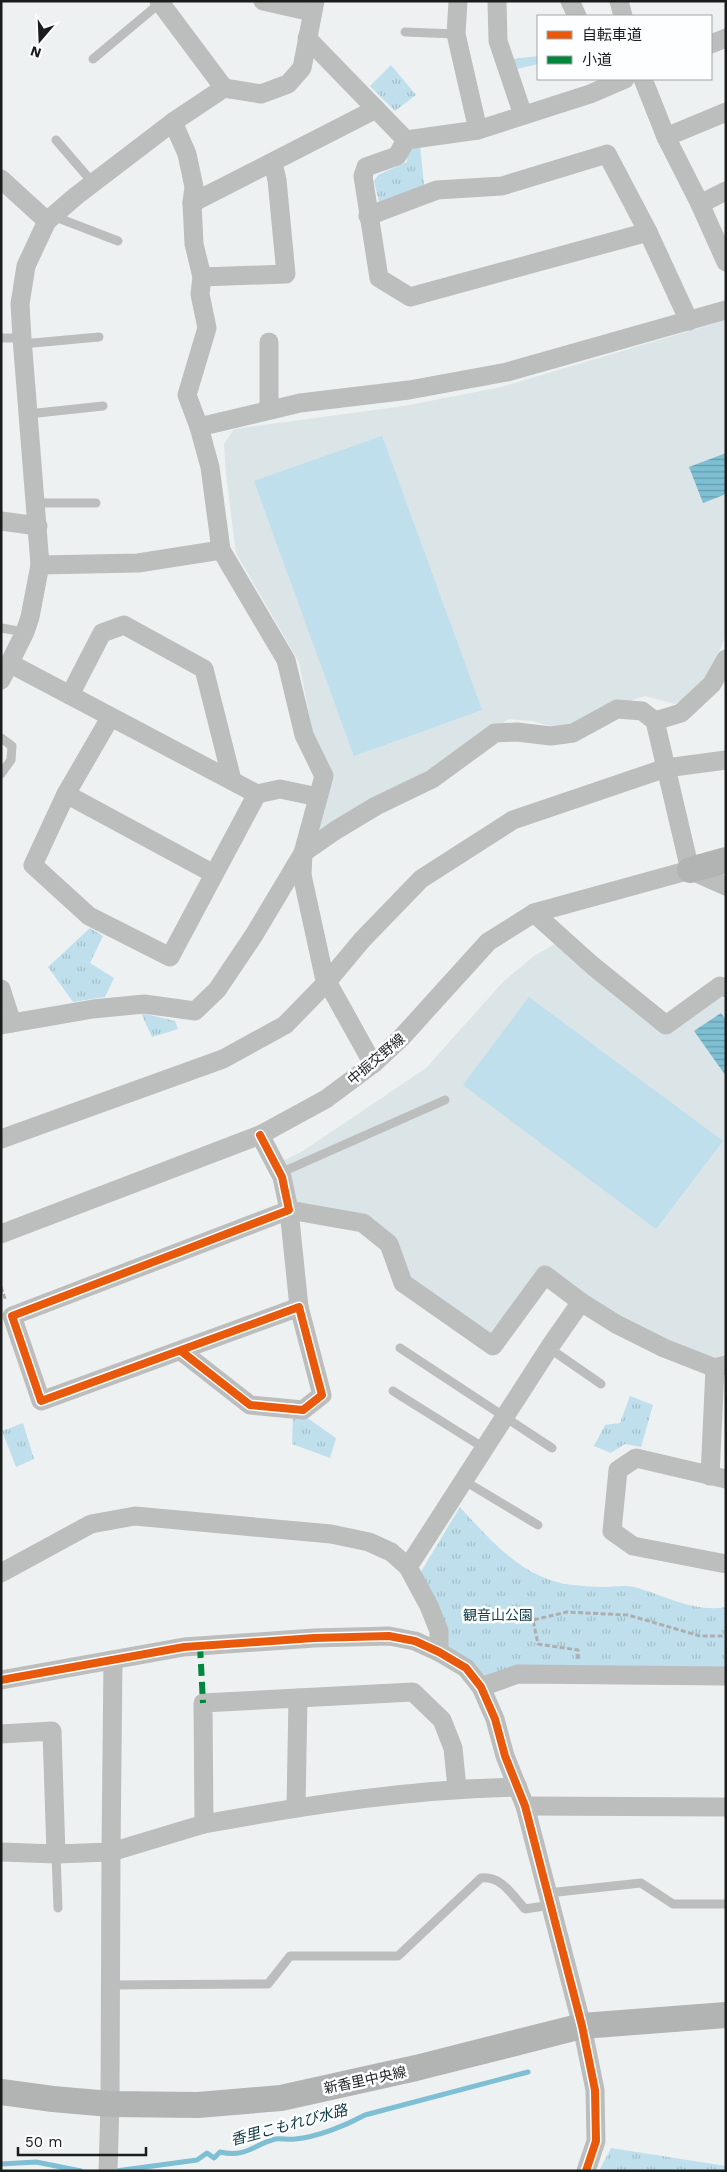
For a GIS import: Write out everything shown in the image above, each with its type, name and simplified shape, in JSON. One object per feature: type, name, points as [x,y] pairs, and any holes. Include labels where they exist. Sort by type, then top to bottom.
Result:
[{"type":"street","points":[[263,1],[314,7],[302,68],[288,84],[261,94],[224,88],[173,122],[93,183],[50,219],[26,266],[20,304],[40,565],[30,617],[6,672],[70,695],[110,718],[257,794],[280,789],[318,797]]},
{"type":"street","points":[[458,1],[456,34],[478,130]]},
{"type":"street","points":[[498,1],[498,41],[523,116]]},
{"type":"street","points":[[570,1],[577,15]]},
{"type":"street","points":[[619,1],[623,15]]},
{"type":"street","points":[[159,2],[224,88]]},
{"type":"street","points":[[307,38],[406,140]]},
{"type":"street","points":[[712,44],[726,38]]},
{"type":"street","points":[[406,140],[478,130],[590,94],[623,80]]},
{"type":"street","points":[[643,80],[666,137],[700,204],[726,262]]},
{"type":"street","points":[[192,203],[376,109]]},
{"type":"street","points":[[666,137],[726,112]]},
{"type":"street","points":[[173,122],[187,154],[194,186],[192,203],[194,244],[202,277],[200,294],[207,328],[187,395],[199,427],[210,467],[221,550],[286,660],[304,734],[324,776],[303,852],[302,875],[324,976],[373,1064]]},
{"type":"street","points":[[406,140],[397,156],[366,167],[363,176],[379,278],[410,297],[648,232]]},
{"type":"street","points":[[368,216],[437,190],[502,186],[607,154],[648,232],[689,321]]},
{"type":"street","points":[[202,277],[286,274],[277,180],[273,163]]},
{"type":"street","points":[[1,179],[50,219]]},
{"type":"street","points":[[700,204],[726,191]]},
{"type":"street","points":[[199,427],[300,403],[409,390],[507,372],[726,310]]},
{"type":"street","points":[[269,410],[270,342]]},
{"type":"street","points":[[1,521],[38,526]]},
{"type":"street","points":[[40,565],[138,563],[221,550]]},
{"type":"street","points":[[70,695],[102,632],[124,625],[204,668],[232,780]]},
{"type":"street","points":[[655,720],[681,713],[712,684],[726,659]]},
{"type":"street","points":[[1,989],[6,1024],[93,1009],[144,1004],[195,1011],[218,990],[303,852],[376,806],[432,779],[496,733],[517,732],[551,736],[573,733],[617,709],[642,712],[655,720],[690,870],[726,886]]},
{"type":"street","points":[[110,718],[66,794],[33,865],[89,916],[170,957],[257,794]]},
{"type":"street","points":[[1,1139],[223,1059],[285,1025],[327,982],[362,940],[421,879],[513,820],[666,768],[726,760]]},
{"type":"street","points":[[66,794],[214,874]]},
{"type":"street","name":"中振交野線","points":[[1,1234],[260,1135],[326,1099],[373,1064],[401,1038],[488,942],[534,913],[726,860]]},
{"type":"street","points":[[534,913],[593,966],[666,1025],[722,991]]},
{"type":"street","points":[[181,1351],[250,1406],[303,1410],[322,1395],[299,1307],[289,1210],[280,1173],[260,1135]]},
{"type":"street","points":[[299,1307],[42,1401],[12,1316],[289,1210],[363,1223],[389,1244],[404,1283],[493,1346],[545,1275],[581,1302],[624,1328],[664,1348],[720,1366],[718,1478],[636,1458],[618,1470],[612,1531],[634,1546],[726,1564]]},
{"type":"street","points":[[408,1567],[504,1416],[581,1302]]},
{"type":"street","points":[[1,1573],[91,1524],[135,1516],[330,1534],[369,1542],[391,1552],[408,1567],[429,1606],[439,1630],[439,1652]]},
{"type":"street","points":[[1,1680],[184,1647],[314,1638],[389,1636],[415,1641],[439,1652],[466,1668],[481,1687],[495,1718],[505,1756],[525,1806],[582,2026],[595,2090],[596,2141],[586,2171]]},
{"type":"street","points":[[109,2165],[113,1660]]},
{"type":"street","points":[[481,1687],[518,1674],[726,1676]]},
{"type":"street","points":[[204,1824],[203,1703],[413,1692],[442,1720],[453,1748],[457,1788]]},
{"type":"street","points":[[296,1807],[298,1698]]},
{"type":"street","points":[[1,1734],[52,1731],[56,1854]]},
{"type":"street","points":[[1,1852],[56,1854],[111,1852],[204,1824],[296,1807],[457,1788],[518,1787]]},
{"type":"street","points":[[525,1806],[726,1807]]},
{"type":"street","name":"新香里中央線","points":[[2,2093],[110,2104],[198,2105],[281,2098],[416,2068],[582,2026],[726,2015]]},
{"type":"lane","points":[[93,59],[159,2]]},
{"type":"lane","points":[[406,32],[456,34]]},
{"type":"lane","points":[[56,140],[93,183]]},
{"type":"lane","points":[[50,219],[118,241]]},
{"type":"lane","points":[[1,338],[22,341],[99,337]]},
{"type":"lane","points":[[28,414],[103,406]]},
{"type":"lane","points":[[36,503],[96,503]]},
{"type":"lane","points":[[1,628],[25,632]]},
{"type":"lane","points":[[1,738],[12,746],[11,760],[1,774]]},
{"type":"lane","points":[[280,1173],[445,1100]]},
{"type":"lane","points":[[400,1348],[552,1448]]},
{"type":"lane","points":[[549,1348],[601,1384]]},
{"type":"lane","points":[[393,1391],[484,1448]]},
{"type":"lane","points":[[463,1480],[538,1525]]},
{"type":"lane","points":[[56,1854],[58,1908]]},
{"type":"lane","points":[[109,1985],[268,1984],[290,1956],[398,1956],[481,1878],[492,1877],[501,1882],[524,1910],[549,1899],[642,1883],[673,1904],[726,1904]]},
{"type":"path","points":[[578,1650],[538,1644],[533,1620],[567,1612],[628,1616],[700,1636],[726,1636]]},
{"type":"shaded area","points":[[726,320],[726,635],[706,684],[675,704],[645,696],[598,711],[561,729],[532,721],[509,719],[447,759],[318,834],[312,730],[299,662],[236,553],[224,444],[234,429],[404,406],[501,387]]},
{"type":"shaded area","points":[[560,941],[666,1028],[715,993],[726,1000],[726,1360],[715,1363],[666,1344],[544,1269],[492,1340],[407,1280],[392,1241],[291,1206],[278,1163],[303,1151],[426,1068],[503,982],[534,956]]},
{"type":"green space","points":[[537,56],[537,64],[517,69],[513,59]]},
{"type":"green space","points":[[391,65],[416,95],[395,111],[370,86]]},
{"type":"green space","points":[[420,146],[424,185],[379,202],[374,181],[378,175],[407,162],[407,148]]},
{"type":"green space","points":[[382,436],[482,710],[354,756],[254,481]]},
{"type":"green space","points":[[90,928],[103,936],[90,963],[114,978],[105,997],[73,1002],[48,967]]},
{"type":"green space","points":[[529,997],[723,1141],[656,1229],[463,1085]]},
{"type":"green space","points":[[141,1013],[175,1021],[178,1029],[152,1037]]},
{"type":"green space","points":[[630,1396],[653,1405],[641,1447],[625,1444],[611,1453],[594,1446],[605,1425],[620,1423]]},
{"type":"green space","points":[[293,1414],[303,1415],[336,1438],[330,1458],[292,1444]]},
{"type":"green space","points":[[23,1423],[34,1459],[16,1467],[2,1431]]},
{"type":"green space","name":"観音山公園","points":[[460,1507],[510,1557],[524,1567],[555,1582],[600,1587],[634,1587],[702,1608],[726,1607],[726,1669],[483,1680],[445,1649],[419,1575]]},
{"type":"green space","points":[[611,2148],[726,2166],[726,2171],[599,2171]]},
{"type":"water","points":[[726,453],[726,494],[703,503],[689,467]]},
{"type":"water","points":[[721,1013],[726,1020],[726,1076],[694,1031]]},
{"type":"waterway","name":"香里こもれび水路","points":[[116,2171],[197,2160],[207,2153],[214,2158],[220,2152],[243,2152],[275,2139],[304,2138],[340,2127],[365,2115],[528,2072]]},
{"type":"waterway","name":"香里こもれび水路","points":[[1,2164],[36,2162],[81,2171]]},
{"type":"marked path","points":[[200,1646],[203,1703]]},
{"type":"cycle path","points":[[181,1351],[250,1405],[303,1410],[322,1395],[299,1307],[41,1401],[12,1316],[289,1210],[282,1177],[260,1135]]},
{"type":"cycle path","points":[[1,1680],[184,1647],[314,1638],[389,1636],[415,1641],[439,1652],[466,1668],[481,1687],[495,1719],[505,1756],[525,1806],[582,2026],[595,2090],[596,2141],[586,2171]]}]
